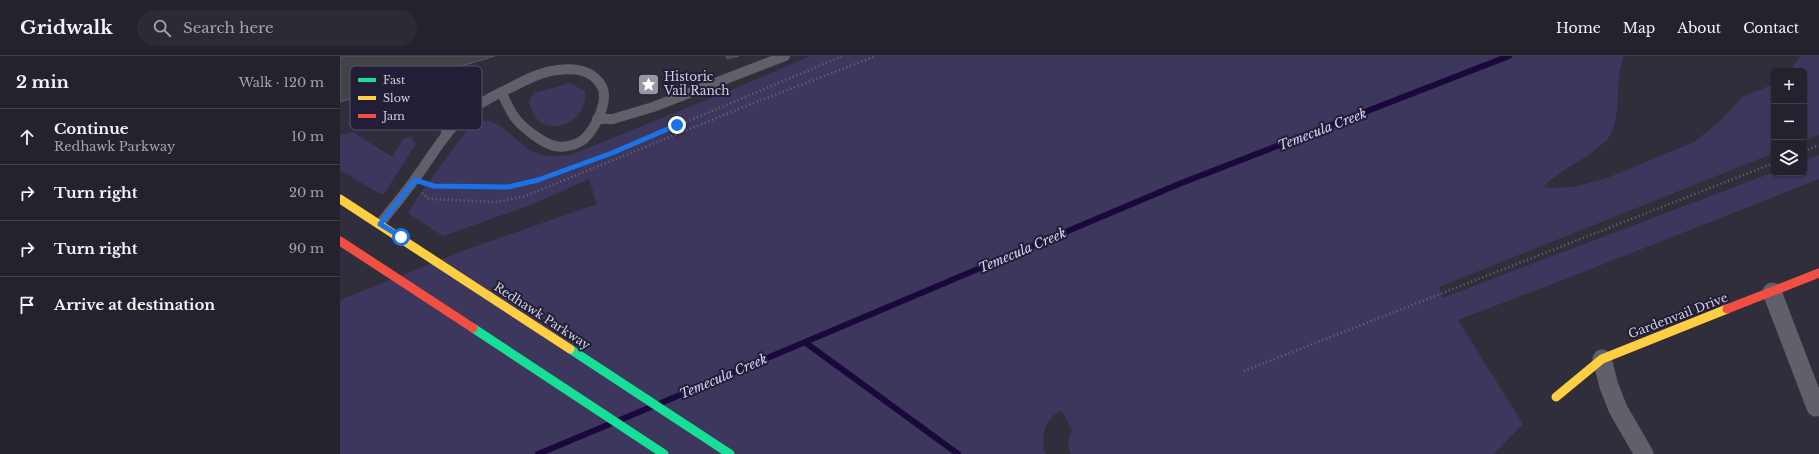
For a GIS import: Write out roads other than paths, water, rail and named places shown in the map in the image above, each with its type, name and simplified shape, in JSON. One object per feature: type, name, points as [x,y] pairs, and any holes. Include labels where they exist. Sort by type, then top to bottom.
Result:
[{"type":"main road","name":"Redhawk Parkway","points":[[340,199],[401,237],[730,454]]},
{"type":"main road","points":[[340,241],[664,454]]},
{"type":"main road","name":"Gardenvail Drive","points":[[1556,397],[1602,359],[1819,273]]},
{"type":"street","points":[[1772,292],[1816,407]]},
{"type":"street","points":[[1602,359],[1609,386],[1618,409],[1644,454]]},
{"type":"lane","points":[[597,119],[613,119],[653,107],[785,56]]},
{"type":"lane","points":[[482,103],[501,92],[532,77],[550,71],[565,69],[581,70],[594,77],[604,92],[604,103],[597,119],[584,139],[565,147],[554,146],[543,142],[515,119],[501,92]]},
{"type":"lane","points":[[446,130],[447,134]]},
{"type":"lane","points":[[380,224],[451,130]]},
{"type":"waterway","name":"Temecula Creek","points":[[661,403],[1179,184],[1509,56]]},
{"type":"waterway","points":[[806,343],[958,454]]},
{"type":"waterway","name":"Temecula Creek","points":[[620,420],[651,407]]},
{"type":"waterway","name":"Temecula Creek","points":[[538,454],[610,424]]},
{"type":"place","name":"Historic Vail Ranch","points":[[648,84]]}]
